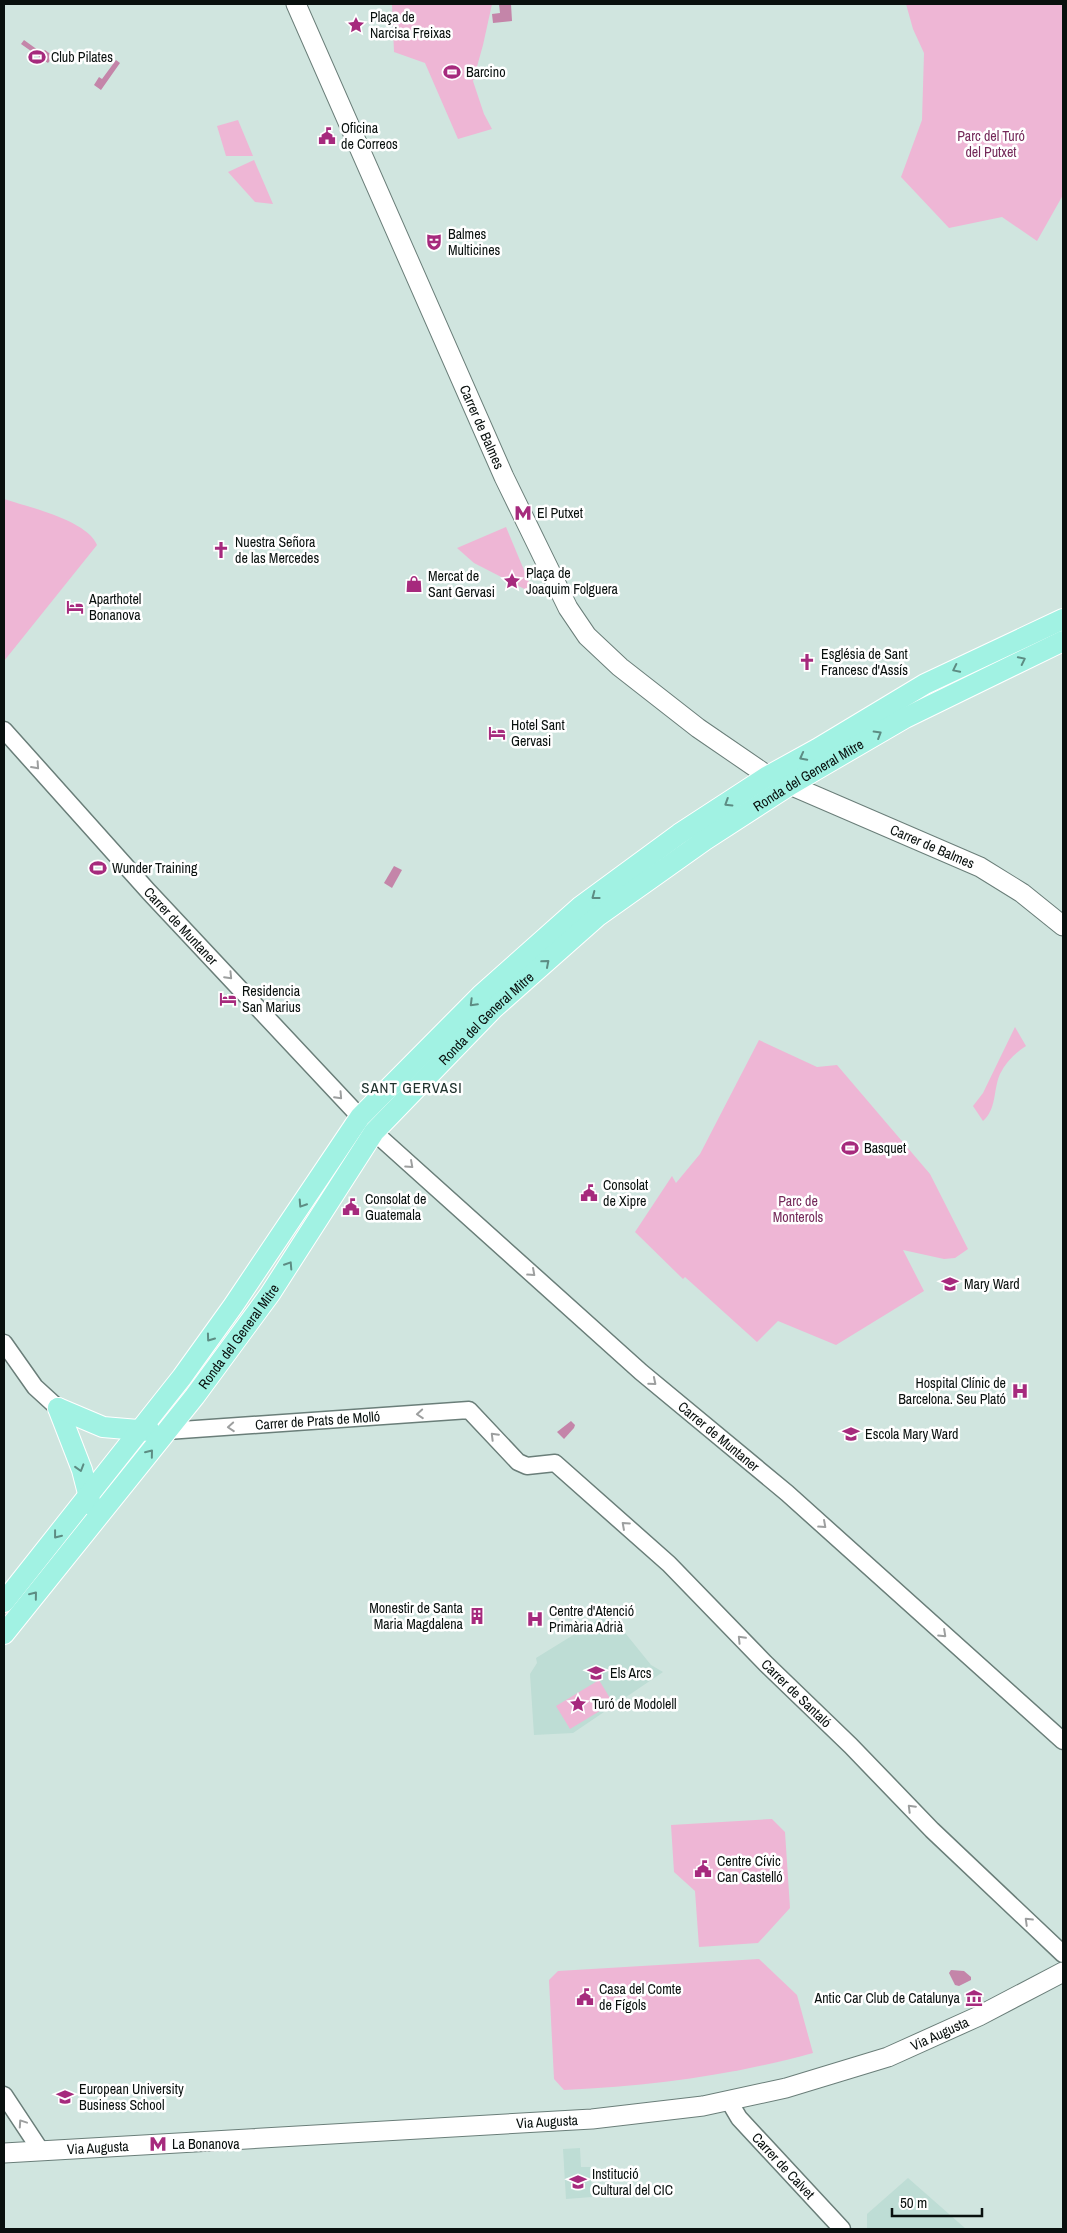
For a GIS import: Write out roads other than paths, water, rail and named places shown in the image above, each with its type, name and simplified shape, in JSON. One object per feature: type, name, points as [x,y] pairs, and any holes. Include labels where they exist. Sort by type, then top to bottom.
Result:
[{"type":"main road","name":"Carrer de Balmes","points":[[296,4],[500,468],[568,608],[587,636],[620,667],[698,728],[768,776]]},
{"type":"main road","name":"Ronda del General Mitre","points":[[4,1602],[177,1384],[233,1306],[360,1117],[481,995],[576,910],[679,834],[768,776],[817,749],[896,700],[1063,619]]},
{"type":"main road","name":"Ronda del General Mitre","points":[[4,1634],[195,1396],[270,1294],[374,1132],[493,1009],[598,916],[681,856],[790,785],[922,708],[1063,641]]},
{"type":"main road","points":[[896,700],[922,708]]},
{"type":"main road","points":[[768,776],[790,785]]},
{"type":"main road","name":"Carrer de Balmes","points":[[790,785],[980,867],[1022,894],[1063,926]]},
{"type":"main road","points":[[360,1117],[374,1132]]},
{"type":"main road","points":[[58,1408],[108,1428],[167,1431]]},
{"type":"main road","points":[[58,1408],[82,1470],[88,1497],[97,1518]]},
{"type":"main road","points":[[70,1438],[78,1425],[91,1422]]},
{"type":"main road","name":"Via Augusta","points":[[4,2153],[666,2112],[729,2101],[786,2088],[888,2057],[979,2016],[1063,1972]]},
{"type":"street","name":"Carrer de Muntaner","points":[[4,730],[149,892],[360,1117]]},
{"type":"street","name":"Carrer de Muntaner","points":[[374,1132],[641,1372],[787,1492],[1063,1741]]},
{"type":"street","points":[[4,1343],[35,1386],[58,1408]]},
{"type":"street","name":"Carrer de Prats de Molló","points":[[167,1431],[469,1410],[518,1462]]},
{"type":"street","name":"Carrer de Santaló","points":[[518,1462],[527,1466],[555,1463],[669,1564],[764,1663],[846,1742],[932,1830],[1063,1954]]},
{"type":"street","points":[[4,2095],[41,2152]]},
{"type":"street","name":"Carrer de Calvet","points":[[729,2101],[739,2118],[840,2227]]},
{"type":"place","name":"Plaça de Narcisa Freixas","points":[[356,25]]},
{"type":"place","name":"Club Pilates","points":[[37,57]]},
{"type":"place","name":"Barcino","points":[[452,72]]},
{"type":"place","name":"Oficina de Correos","points":[[327,136]]},
{"type":"place","name":"Balmes Multicines","points":[[434,242]]},
{"type":"place","name":"El Putxet","points":[[523,513]]},
{"type":"place","name":"Nuestra Señora de las Mercedes","points":[[221,550]]},
{"type":"place","name":"Plaça de Joaquim Folguera","points":[[512,581]]},
{"type":"place","name":"Mercat de Sant Gervasi","points":[[414,584]]},
{"type":"place","name":"Aparthotel Bonanova","points":[[75,607]]},
{"type":"place","name":"Església de Sant Francesc d'Assís","points":[[807,662]]},
{"type":"place","name":"Hotel Sant Gervasi","points":[[497,733]]},
{"type":"place","name":"Wunder Training","points":[[98,868]]},
{"type":"place","name":"Residencia San Marius","points":[[228,999]]},
{"type":"place","name":"Basquet","points":[[850,1148]]},
{"type":"place","name":"Consolat de Xipre","points":[[589,1193]]},
{"type":"place","name":"Consolat de Guatemala","points":[[351,1207]]},
{"type":"place","name":"Mary Ward","points":[[950,1284]]},
{"type":"place","name":"Hospital Clínic de Barcelona. Seu Plató","points":[[1020,1391]]},
{"type":"place","name":"Escola Mary Ward","points":[[851,1434]]},
{"type":"place","name":"Monestir de Santa Maria Magdalena","points":[[477,1616]]},
{"type":"place","name":"Centre d'Atenció Primària Adrià","points":[[535,1619]]},
{"type":"place","name":"Els Arcs","points":[[596,1673]]},
{"type":"place","name":"Turó de Modolell","points":[[578,1704]]},
{"type":"place","name":"Centre Cívic Can Castelló","points":[[703,1869]]},
{"type":"place","name":"Casa del Comte de Fígols","points":[[585,1997]]},
{"type":"place","name":"Antic Car Club de Catalunya","points":[[974,1998]]},
{"type":"place","name":"European University Business School","points":[[65,2097]]},
{"type":"place","name":"La Bonanova","points":[[158,2144]]},
{"type":"place","name":"Institució Cultural del CIC","points":[[578,2182]]},
{"type":"district","name":"SANT GERVASI","points":[[412,1088]]},
{"type":"park label","name":"Parc del Turó del Putxet","points":[[991,144]]},
{"type":"park label","name":"Parc de Monterols","points":[[798,1210]]}]
